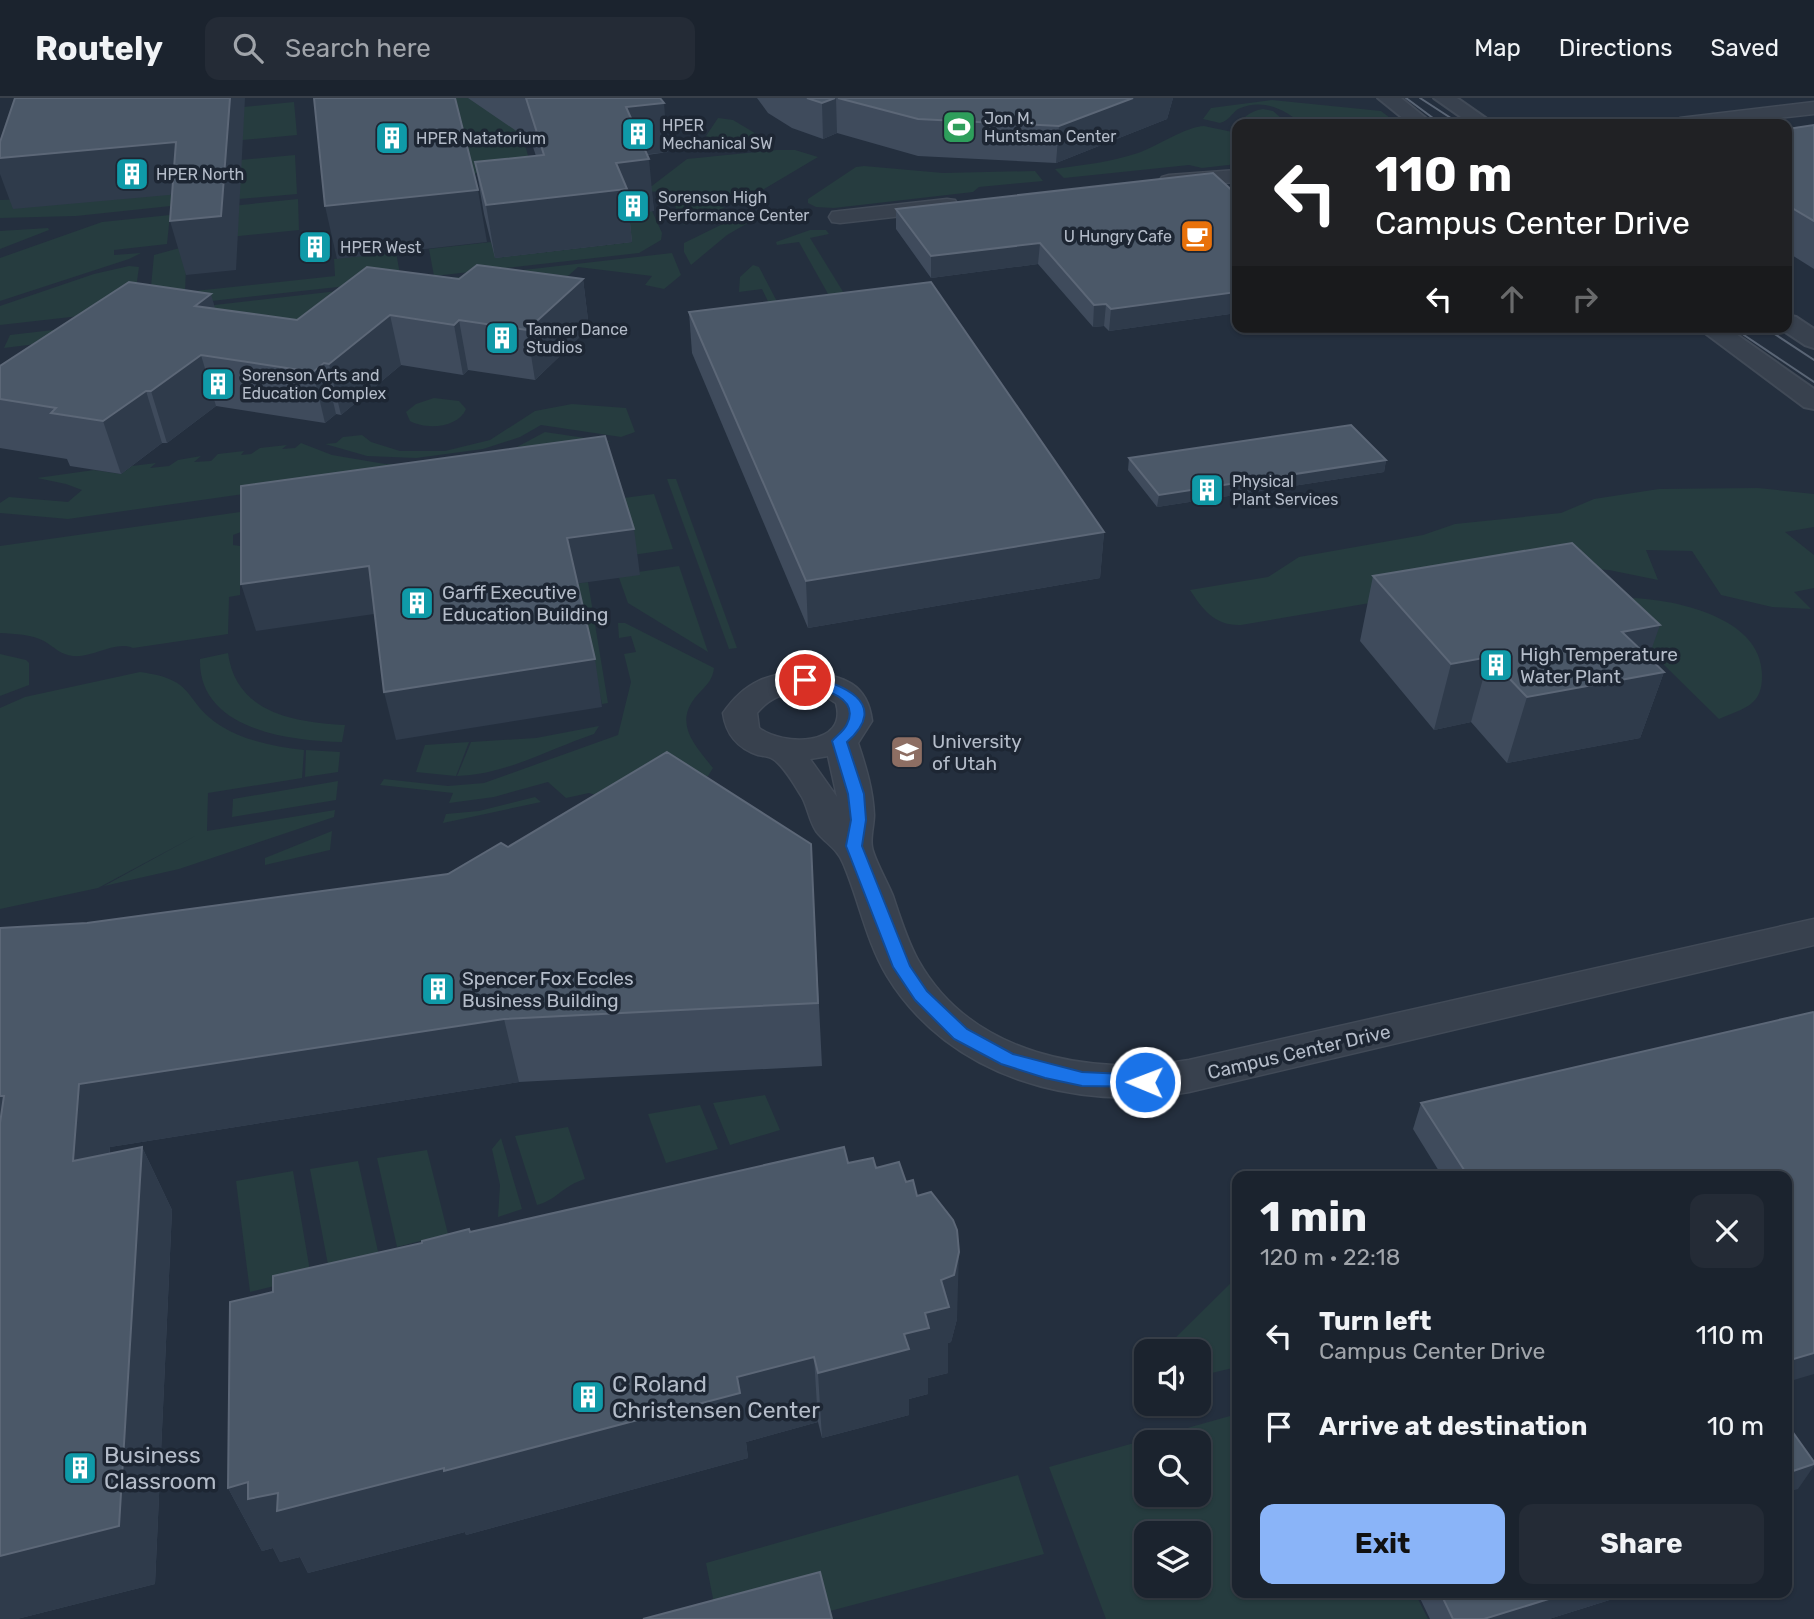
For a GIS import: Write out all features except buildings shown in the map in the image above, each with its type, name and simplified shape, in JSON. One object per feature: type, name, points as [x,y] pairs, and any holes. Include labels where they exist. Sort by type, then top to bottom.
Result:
[{"type":"street","points":[[1388,98],[1416,119]]},
{"type":"street","points":[[1444,98],[1476,119]]},
{"type":"street","points":[[1722,119],[1814,108]]},
{"type":"street","points":[[1153,183],[1232,176]]},
{"type":"street","points":[[840,217],[962,204]]},
{"type":"street","points":[[1792,325],[1814,340]]},
{"type":"street","points":[[1718,333],[1814,401]]},
{"type":"street","points":[[805,680],[832,686],[851,698],[857,716],[852,729],[839,741],[814,750],[785,751],[759,744],[743,730],[740,713],[751,696],[776,684],[805,680]]},
{"type":"street","name":"Campus Center Drive","points":[[839,741],[856,794],[858,820],[854,846]]},
{"type":"street","name":"Campus Center Drive","points":[[785,751],[822,800],[829,823],[854,846],[902,967],[921,996],[961,1034],[1007,1059],[1045,1072],[1082,1079],[1145,1082],[1203,1073],[1814,932]]},
{"type":"green space","points":[[538,98],[513,127],[536,141],[525,145],[531,166],[429,180],[451,100]]},
{"type":"green space","points":[[1272,100],[1381,111],[1391,119],[1295,119],[1273,107],[1256,105],[1238,109],[1220,123],[1203,119],[1211,108]]},
{"type":"green space","points":[[294,102],[297,135],[242,140],[192,112]]},
{"type":"green space","points":[[1258,110],[1273,111],[1282,119],[1242,119]]},
{"type":"green space","points":[[718,118],[733,120],[773,144],[703,150],[700,145]]},
{"type":"green space","points":[[1197,127],[1232,132],[1232,165],[1202,168],[1189,165],[1064,178],[1055,169],[1128,156]]},
{"type":"green space","points":[[795,150],[818,157],[743,204],[670,196],[668,191],[644,192],[687,159]]},
{"type":"green space","points":[[295,155],[297,194],[192,203],[241,160]]},
{"type":"green space","points":[[856,167],[943,173],[1035,171],[1043,181],[979,187],[973,192],[834,208],[816,207],[808,203],[808,199]]},
{"type":"green space","points":[[173,194],[171,206],[76,216],[0,218],[0,200]]},
{"type":"green space","points":[[298,199],[299,230],[181,242],[183,211]]},
{"type":"green space","points":[[672,199],[720,206],[725,208],[684,225]]},
{"type":"green space","points":[[652,211],[662,233],[661,240],[639,253],[434,276],[429,249],[491,242],[496,258],[632,242],[621,214]]},
{"type":"green space","points":[[170,215],[167,244],[114,250],[114,255],[141,253],[0,301],[0,258],[102,222]]},
{"type":"green space","points":[[739,216],[753,220],[727,235],[691,265],[684,252],[684,243]]},
{"type":"green space","points":[[49,230],[0,249],[0,231]]},
{"type":"green space","points":[[810,230],[826,230],[829,234],[810,238],[853,308],[837,310],[799,242],[777,245],[776,242]]},
{"type":"green space","points":[[187,246],[185,292],[335,276],[334,259],[396,252],[401,280],[149,308],[154,255]]},
{"type":"green space","points":[[672,253],[681,275],[664,289],[645,285],[652,276],[578,267],[568,276],[534,272],[510,292],[351,326],[68,340],[4,348],[10,335],[122,322],[136,314]]},
{"type":"green space","points":[[753,265],[759,267],[785,317],[776,318],[762,289],[739,292],[740,277]]},
{"type":"green space","points":[[129,266],[139,267],[133,310],[0,325],[0,306],[94,274]]},
{"type":"green space","points":[[434,398],[459,401],[466,409],[456,420],[441,426],[424,426],[410,421],[406,412],[416,404]]},
{"type":"green space","points":[[572,404],[626,408],[635,432],[621,437],[541,425],[520,437],[483,449],[416,458],[367,456],[325,444],[336,443],[343,437],[362,435],[371,442],[400,451],[445,451],[490,440],[535,411]]},
{"type":"green space","points":[[545,432],[612,442],[517,447]]},
{"type":"green space","points":[[301,443],[332,455],[385,464],[418,465],[507,450],[454,464],[68,519],[0,513],[0,503],[9,497],[68,502],[82,490],[37,478],[94,470],[121,474],[132,466],[156,463],[150,468],[169,466],[178,460],[201,456],[194,462],[211,461],[218,454],[244,451],[241,455],[251,454],[260,448],[287,445],[282,449],[295,448]]},
{"type":"green space","points":[[667,479],[676,479],[737,648],[729,649]]},
{"type":"green space","points":[[1758,488],[1814,494],[1814,527],[1785,532],[1814,555],[1814,588],[1794,592],[1811,609],[1772,607],[1721,595],[1692,551],[1646,550],[1658,580],[1609,570],[1576,568],[1241,625],[1217,620],[1190,590],[1268,577],[1299,557],[1423,535],[1455,524],[1561,513],[1594,499],[1659,489]]},
{"type":"green space","points":[[654,494],[673,549],[633,555],[616,499]]},
{"type":"green space","points":[[339,498],[240,519],[241,532],[233,535],[233,545],[240,546],[240,595],[229,597],[228,634],[133,648],[119,646],[73,656],[34,637],[0,633],[0,546]]},
{"type":"green space","points":[[679,566],[708,652],[628,603],[618,575]]},
{"type":"green space","points":[[588,582],[608,703],[602,704],[574,584]]},
{"type":"green space","points":[[1640,598],[1663,601],[1719,618],[1749,640],[1758,656],[1762,674],[1759,693],[1744,708],[1719,719],[1597,599]]},
{"type":"green space","points":[[618,623],[625,623],[714,668],[710,681],[692,702],[686,722],[698,750],[713,768],[708,776],[612,800],[589,793],[566,798],[548,782],[494,797],[449,803],[453,793],[380,785],[384,779],[448,786],[484,783],[618,735],[631,682],[624,654],[636,652],[631,636],[619,638]]},
{"type":"green space","points":[[228,653],[233,673],[242,689],[255,701],[287,717],[345,725],[342,742],[298,739],[274,734],[251,727],[230,716],[214,702],[203,683],[200,659]]},
{"type":"green space","points":[[0,654],[29,663],[29,685],[0,696]]},
{"type":"green space","points":[[140,672],[172,680],[188,692],[208,717],[240,736],[304,750],[302,778],[208,793],[207,831],[335,810],[334,817],[179,869],[104,886],[197,835],[98,888],[0,909],[0,708],[25,697]]},
{"type":"green space","points":[[599,726],[594,734],[510,766],[475,775],[457,776],[471,742],[536,738]]},
{"type":"green space","points":[[469,742],[456,776],[416,772],[425,745]]},
{"type":"green space","points":[[306,750],[340,752],[338,772],[305,777]]},
{"type":"green space","points":[[338,781],[336,800],[232,817],[233,799]]},
{"type":"green space","points":[[535,797],[541,802],[443,823],[446,814],[479,811]]},
{"type":"green space","points":[[332,831],[330,850],[265,865],[265,858]]},
{"type":"green space","points":[[765,1095],[780,1130],[730,1145],[713,1103]]},
{"type":"green space","points":[[700,1105],[718,1149],[666,1163],[648,1114]]},
{"type":"green space","points":[[568,1127],[585,1179],[537,1205],[515,1136]]},
{"type":"green space","points":[[501,1138],[522,1209],[498,1217],[500,1185],[492,1149]]},
{"type":"green space","points":[[427,1150],[448,1234],[397,1247],[377,1158]]},
{"type":"green space","points":[[358,1161],[379,1256],[329,1270],[310,1169]]},
{"type":"green space","points":[[293,1171],[311,1277],[250,1292],[236,1181]]},
{"type":"green space","points":[[1232,1282],[1232,1368],[1211,1373],[1211,1339],[1174,1339]]},
{"type":"green space","points":[[1232,1415],[1232,1598],[1418,1598],[1428,1619],[1106,1619],[1049,1467],[1134,1443],[1134,1507],[1211,1507],[1211,1430],[1180,1430]]},
{"type":"green space","points":[[1018,1475],[1044,1554],[800,1619],[717,1619],[706,1563]]},
{"type":"tram line","points":[[1406,98],[1434,119]]},
{"type":"tram line","points":[[1420,98],[1452,119]]},
{"type":"tram line","points":[[1741,333],[1814,382]]},
{"type":"tram line","points":[[1773,333],[1814,360]]},
{"type":"place","name":"Jon M. Huntsman Center","points":[[959,127]]},
{"type":"place","name":"HPER Mechanical SW","points":[[638,134]]},
{"type":"place","name":"HPER Natatorium","points":[[392,138]]},
{"type":"place","name":"HPER North","points":[[132,174]]},
{"type":"place","name":"Sorenson High Performance Center","points":[[633,206]]},
{"type":"place","name":"U Hungry Cafe","points":[[1197,236]]},
{"type":"place","name":"HPER West","points":[[315,247]]},
{"type":"place","name":"Tanner Dance Studios","points":[[502,338]]},
{"type":"place","name":"Sorenson Arts and Education Complex","points":[[218,384]]},
{"type":"place","name":"Physical Plant Services","points":[[1207,490]]},
{"type":"place","name":"Garff Executive Education Building","points":[[417,603]]},
{"type":"place","name":"High Temperature Water Plant","points":[[1496,665]]},
{"type":"place","name":"University of Utah","points":[[907,752]]},
{"type":"place","name":"Spencer Fox Eccles Business Building","points":[[438,989]]},
{"type":"place","name":"C Roland Christensen Center","points":[[588,1397]]},
{"type":"place","name":"Business Classroom","points":[[80,1468]]},
{"type":"route","points":[[805,680],[832,686],[851,698],[857,716],[852,729],[839,741],[856,794],[858,820],[854,846],[902,967],[921,996],[961,1034],[1007,1059],[1045,1072],[1082,1079],[1145,1082]]}]
